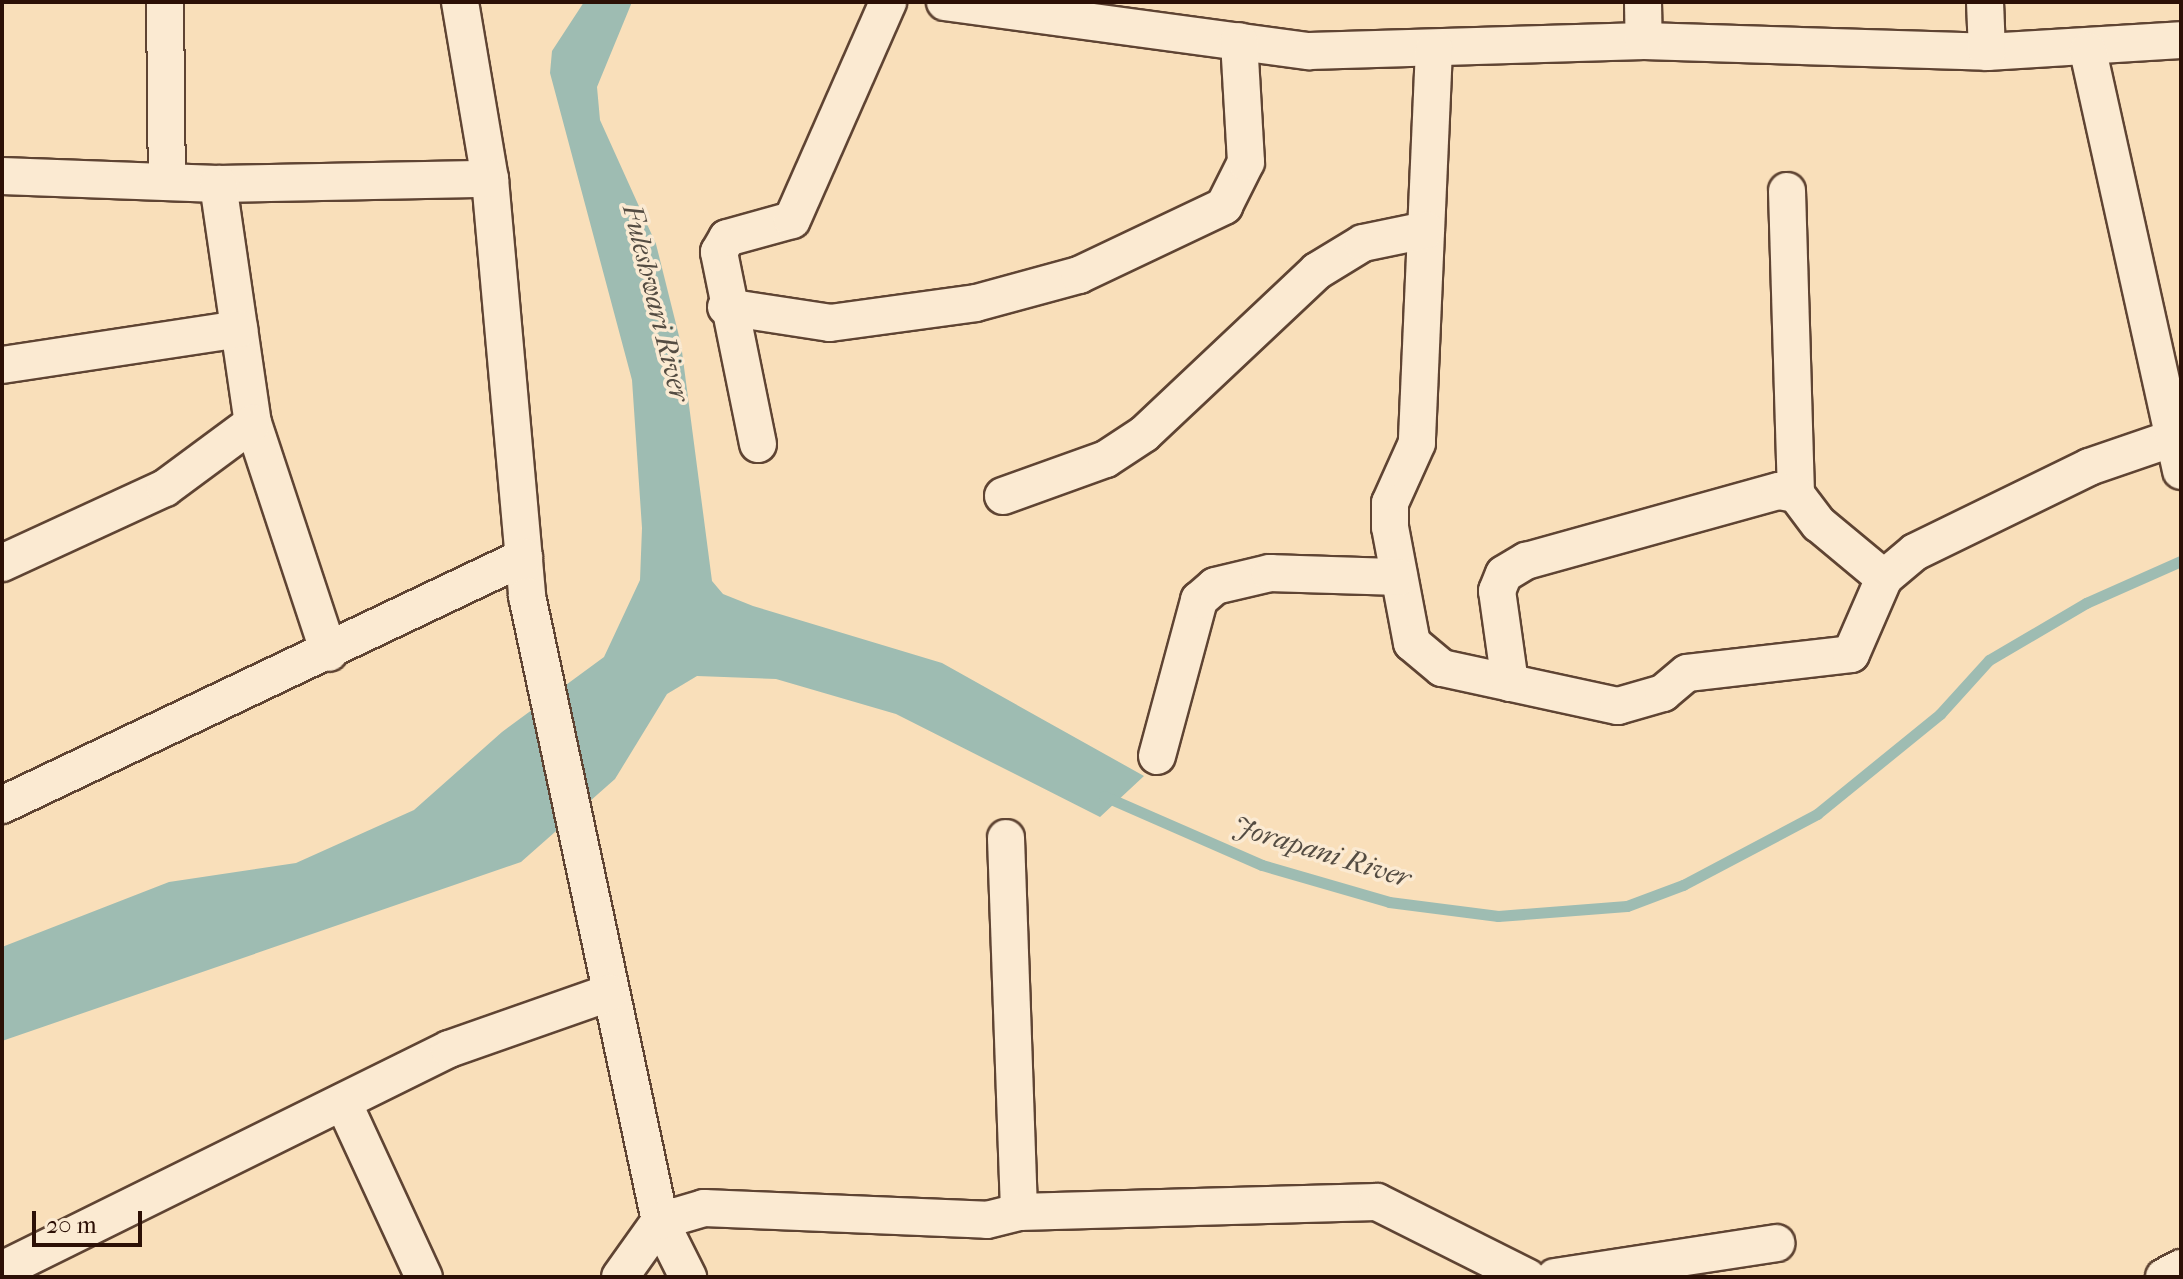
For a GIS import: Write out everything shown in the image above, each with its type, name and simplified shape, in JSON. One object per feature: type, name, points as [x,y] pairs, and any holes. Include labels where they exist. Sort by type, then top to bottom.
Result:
[{"type":"street","points":[[165,2],[167,182]]},
{"type":"street","points":[[460,2],[490,179],[527,596],[582,870],[660,1221],[688,1277]]},
{"type":"street","points":[[758,444],[726,307],[719,252],[727,238],[792,220],[888,2]]},
{"type":"street","points":[[945,2],[1309,51],[1644,41],[1987,52],[2088,51],[2181,40]]},
{"type":"street","points":[[1643,2],[1644,41]]},
{"type":"street","points":[[1985,2],[1987,52]]},
{"type":"street","points":[[726,307],[830,323],[976,303],[1079,275],[1224,206],[1246,162],[1239,41]]},
{"type":"street","points":[[1434,49],[1417,443],[1390,503],[1399,577],[1412,643],[1423,656],[1510,683],[1638,705],[1687,673],[1828,662],[1851,654],[1884,578],[1915,552],[2075,474],[2176,455],[2088,51]]},
{"type":"street","points":[[2,176],[218,184],[490,179]]},
{"type":"street","points":[[218,184],[253,423],[329,653]]},
{"type":"street","points":[[1787,191],[1796,494],[1884,578]]},
{"type":"street","points":[[1003,496],[1106,459],[1144,434],[1317,271],[1363,243],[1426,230]]},
{"type":"street","points":[[2,365],[239,329]]},
{"type":"street","points":[[2,563],[165,488],[253,423]]},
{"type":"street","points":[[1510,683],[1497,613],[1504,574],[1526,561],[1759,496],[1796,494]]},
{"type":"street","points":[[2,805],[329,653],[524,557]]},
{"type":"street","points":[[1157,756],[1199,600],[1215,586],[1270,573],[1399,577]]},
{"type":"street","points":[[1006,838],[1019,1212]]},
{"type":"street","points":[[2,1270],[449,1049],[609,993]]},
{"type":"street","points":[[343,1102],[424,1277]]},
{"type":"street","points":[[620,1277],[660,1221],[704,1208],[987,1220],[1019,1212],[1377,1202],[1527,1277]]},
{"type":"street","points":[[1555,1277],[1776,1243]]},
{"type":"street","points":[[2164,1277],[2181,1268]]},
{"type":"water","name":"Fuleshwari River","points":[[584,2],[632,2],[597,87],[600,120],[656,244],[681,344],[712,581],[723,594],[753,606],[942,663],[1144,776],[1100,817],[896,714],[776,679],[697,676],[667,694],[615,779],[521,862],[2,1041],[2,947],[169,882],[296,863],[414,810],[502,732],[604,657],[640,580],[642,528],[632,380],[550,73],[552,51]]},
{"type":"waterway","name":"Jorapani River","points":[[1104,796],[1262,865],[1389,902],[1498,916],[1627,906],[1683,885],[1817,814],[1940,714],[1989,660],[2086,603],[2181,561]]}]
